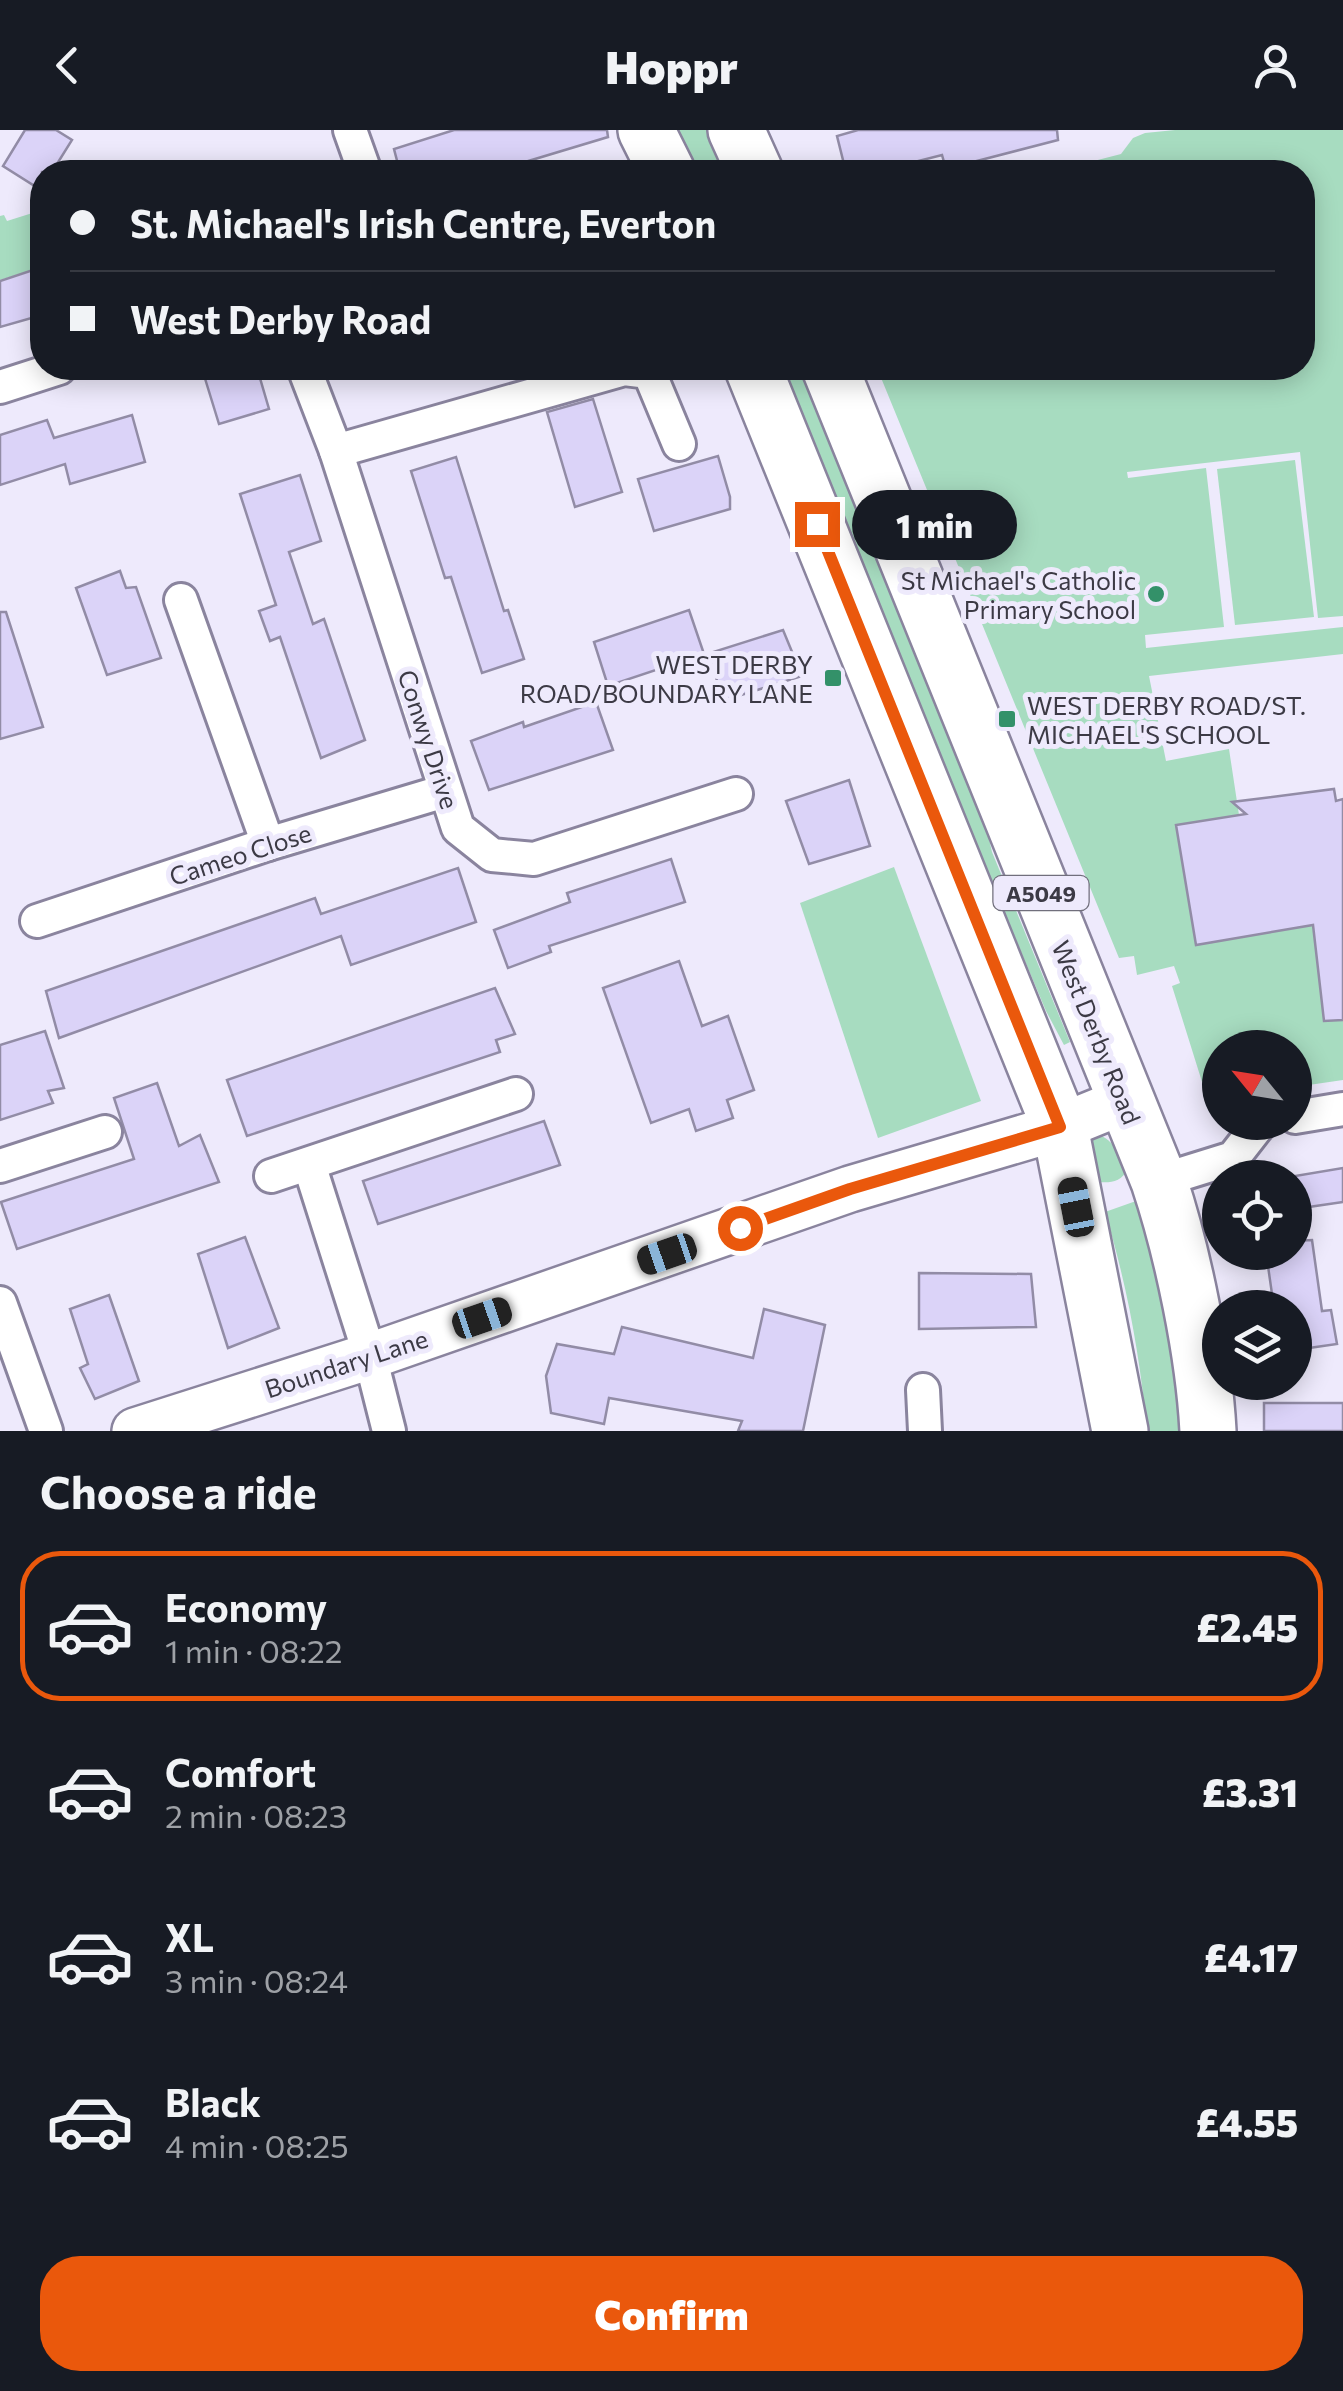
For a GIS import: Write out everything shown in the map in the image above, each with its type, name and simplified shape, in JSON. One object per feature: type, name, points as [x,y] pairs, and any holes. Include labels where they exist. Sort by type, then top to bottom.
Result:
[{"type":"highway","points":[[736,130],[749,160]]},
{"type":"highway","name":"A5049","points":[[758,380],[1060,1127],[1120,1431]]},
{"type":"highway","name":"West Derby Road","points":[[835,380],[1158,1180],[1172,1220],[1206,1395],[1208,1431]]},
{"type":"street","points":[[350,130],[361,160]]},
{"type":"street","points":[[0,387],[30,378]]},
{"type":"street","name":"Conwy Drive","points":[[309,380],[336,450],[458,828],[492,854],[534,858],[736,794]]},
{"type":"street","points":[[336,450],[585,380]]},
{"type":"street","points":[[651,380],[679,444]]},
{"type":"street","points":[[182,600],[268,844]]},
{"type":"street","name":"Cameo Close","points":[[37,921],[268,844],[446,791]]},
{"type":"street","points":[[271,1176],[516,1094]]},
{"type":"street","name":"Boundary Lane","points":[[135,1431],[370,1356],[850,1189],[1060,1127],[1124,1102]]},
{"type":"street","points":[[1312,1115],[1343,1110]]},
{"type":"street","points":[[0,1166],[105,1132]]},
{"type":"street","points":[[1158,1180],[1233,1158],[1246,1140]]},
{"type":"street","points":[[309,1164],[370,1356],[389,1431]]},
{"type":"street","points":[[0,1303],[46,1431]]},
{"type":"street","points":[[923,1390],[925,1431]]},
{"type":"green space","points":[[675,130],[707,130],[720,160],[689,160]]},
{"type":"green space","name":"St Michael's Catholic Primary School","points":[[1175,130],[1343,130],[1343,616],[1318,618],[1300,452],[1127,472],[1128,478],[1206,468],[1224,627],[1145,635],[1146,648],[1343,627],[1343,654],[1149,676],[1166,761],[1229,749],[1239,815],[1176,826],[1196,945],[1292,929],[1343,879],[1343,1080],[1312,1085],[1312,1030],[1202,1030],[1202,1082],[1172,986],[1180,983],[1174,966],[1137,975],[1134,956],[1119,958],[882,380],[1315,380],[1315,160],[1098,160],[1121,154],[1133,138]]},
{"type":"green space","points":[[30,214],[30,271],[0,280],[0,216],[4,215],[7,221]]},
{"type":"green space","points":[[780,380],[813,380],[977,786],[992,852],[1070,1042],[1064,1045],[1046,1011]]},
{"type":"green space","points":[[1295,460],[1314,617],[1235,625],[1217,469]]},
{"type":"green space","points":[[894,867],[981,1101],[878,1138],[800,903]]},
{"type":"green space","points":[[1089,1132],[1108,1140],[1121,1156],[1128,1169],[1119,1179],[1098,1182]]},
{"type":"green space","points":[[1136,1201],[1160,1286],[1182,1431],[1147,1431],[1132,1320],[1105,1212]]},
{"type":"building","points":[[25,130],[56,130],[72,140],[60,160],[30,160],[30,183],[3,166]]},
{"type":"building","points":[[454,130],[607,130],[608,137],[532,160],[397,160],[394,149]]},
{"type":"building","points":[[858,130],[1057,130],[1058,140],[981,160],[943,160],[942,155],[922,160],[843,160],[837,136]]},
{"type":"building","points":[[30,271],[30,318],[0,327],[0,281]]},
{"type":"building","points":[[205,380],[261,380],[269,409],[219,424]]},
{"type":"building","points":[[593,399],[622,492],[575,507],[547,412]]},
{"type":"building","points":[[132,415],[145,462],[70,484],[65,464],[0,485],[0,435],[47,420],[54,438]]},
{"type":"building","points":[[718,456],[730,509],[654,531],[638,479]]},
{"type":"building","points":[[456,457],[504,611],[508,610],[524,659],[482,673],[451,577],[445,578],[411,471]]},
{"type":"building","points":[[300,475],[321,541],[289,552],[313,624],[324,619],[365,740],[321,758],[280,637],[270,641],[259,611],[276,605],[240,494]]},
{"type":"building","points":[[120,571],[126,588],[136,587],[161,658],[107,675],[76,588]]},
{"type":"building","points":[[689,610],[704,654],[608,686],[594,642]]},
{"type":"building","points":[[0,612],[6,612],[43,727],[0,739]]},
{"type":"building","points":[[783,630],[802,676],[722,701],[710,653]]},
{"type":"building","points":[[596,702],[613,750],[489,790],[471,741]]},
{"type":"building","points":[[849,780],[870,846],[809,864],[786,801]]},
{"type":"building","points":[[1334,789],[1336,801],[1343,799],[1343,1020],[1324,1021],[1313,925],[1196,945],[1176,825],[1246,814],[1232,802]]},
{"type":"building","points":[[671,859],[685,902],[549,946],[551,952],[508,968],[494,930],[570,902],[567,893]]},
{"type":"building","points":[[458,868],[476,922],[351,965],[341,936],[59,1038],[46,991],[315,898],[321,914]]},
{"type":"building","points":[[679,961],[702,1026],[728,1016],[754,1090],[727,1100],[733,1118],[696,1131],[689,1109],[651,1123],[603,988]]},
{"type":"building","points":[[495,988],[515,1034],[496,1040],[500,1052],[247,1136],[227,1080]]},
{"type":"building","points":[[45,1031],[64,1088],[48,1091],[53,1103],[0,1120],[0,1045]]},
{"type":"building","points":[[157,1083],[179,1146],[200,1135],[219,1182],[17,1249],[1,1202],[134,1159],[114,1098]]},
{"type":"building","points":[[544,1121],[560,1165],[378,1224],[363,1181]]},
{"type":"building","points":[[1343,1168],[1343,1202],[1312,1207],[1312,1173]]},
{"type":"building","points":[[245,1237],[279,1328],[228,1348],[198,1254]]},
{"type":"building","points":[[1312,1240],[1322,1311],[1331,1310],[1337,1344],[1312,1348],[1312,1290],[1271,1290],[1269,1270],[1312,1270]]},
{"type":"building","points":[[919,1273],[1031,1274],[1036,1327],[919,1329]]},
{"type":"building","points":[[109,1295],[139,1381],[95,1399],[80,1368],[88,1364],[70,1309]]},
{"type":"building","points":[[764,1309],[825,1325],[803,1431],[738,1431],[742,1421],[609,1398],[604,1424],[551,1413],[546,1376],[557,1344],[614,1354],[622,1327],[753,1358]]},
{"type":"building","points":[[1264,1403],[1343,1403],[1343,1431],[1264,1431]]},
{"type":"place","name":"St Michael's Catholic Primary School","points":[[1156,594]]},
{"type":"place","name":"WEST DERBY ROAD/BOUNDARY LANE","points":[[833,678]]},
{"type":"place","name":"WEST DERBY ROAD/ST. MICHAEL'S SCHOOL","points":[[1007,719]]},
{"type":"route","points":[[740,1228],[850,1189],[1060,1127],[817,524]]}]
